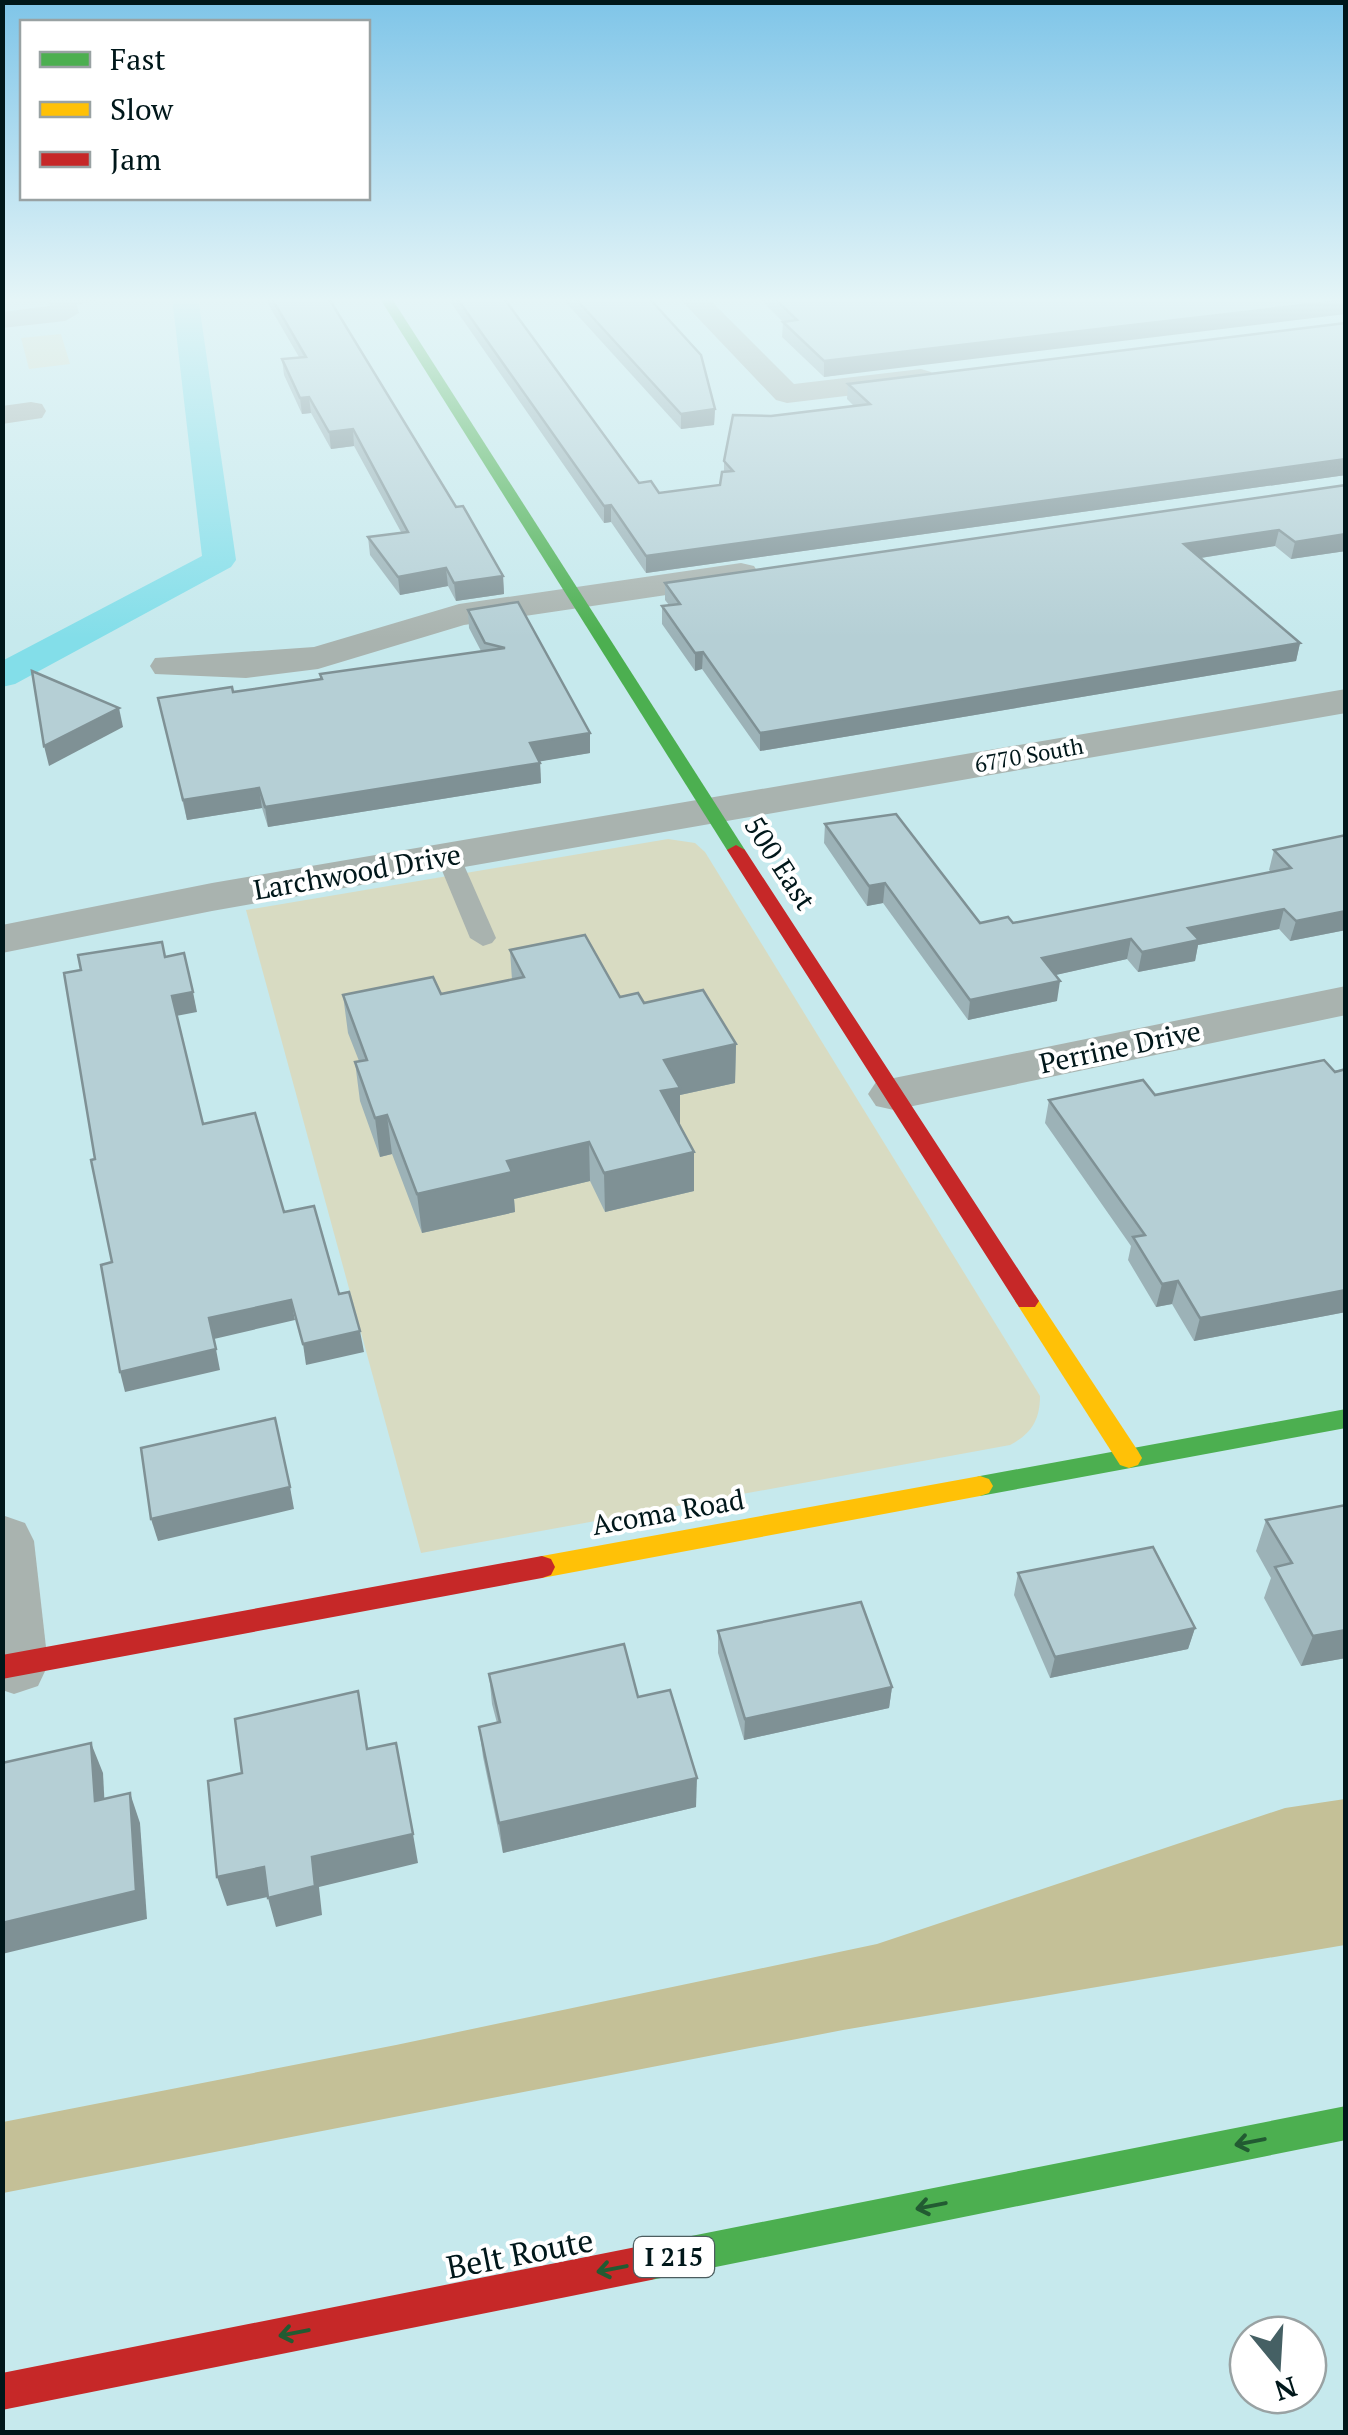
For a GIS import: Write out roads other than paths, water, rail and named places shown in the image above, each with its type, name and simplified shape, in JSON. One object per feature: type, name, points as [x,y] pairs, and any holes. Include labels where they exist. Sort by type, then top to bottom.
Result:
[{"type":"main road","name":"500 East","points":[[458,411],[1129,1458]]},
{"type":"main road","name":"Acoma Road","points":[[8,1666],[1346,1418]]},
{"type":"main road","name":"Belt Route","points":[[2,2392],[1346,2123]]},
{"type":"street","points":[[169,666],[246,666],[318,658],[433,620],[774,570]]},
{"type":"street","name":"6770 South","points":[[712,810],[1346,701]]},
{"type":"street","name":"Larchwood Drive","points":[[2,939],[712,810]]},
{"type":"street","name":"Perrine Drive","points":[[894,1094],[1346,1000]]},
{"type":"street","points":[[2,1541],[8,1666]]},
{"type":"lane","points":[[448,856],[483,938]]},
{"type":"waterway","points":[[2,676],[219,560],[200,411]]}]
